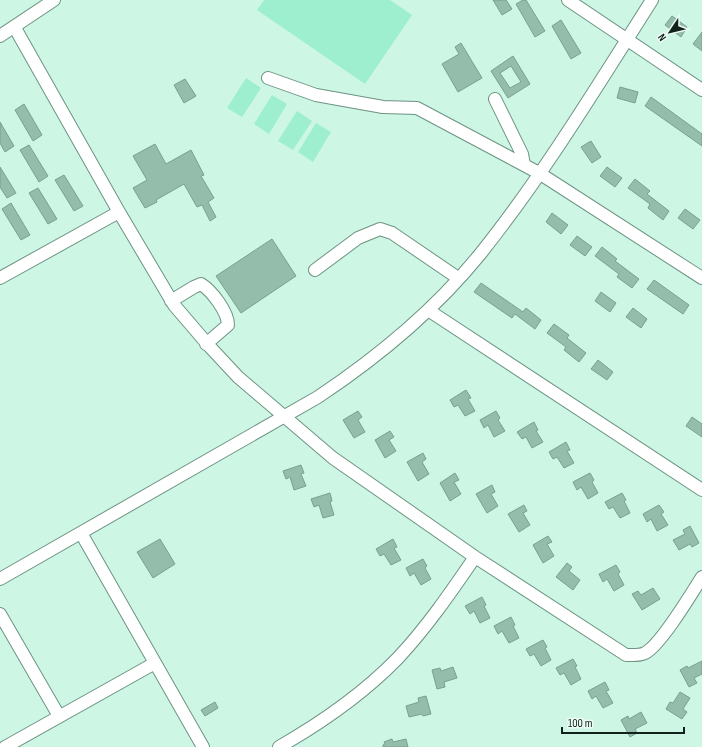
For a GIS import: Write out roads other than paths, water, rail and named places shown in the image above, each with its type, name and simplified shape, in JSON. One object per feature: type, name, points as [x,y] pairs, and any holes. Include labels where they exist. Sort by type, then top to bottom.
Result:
[{"type":"street","points":[[0,36],[15,28],[54,0]]},
{"type":"street","points":[[568,0],[702,90]]},
{"type":"street","points":[[0,579],[284,416],[354,373],[392,343],[428,310],[480,254],[539,173],[652,0]]},
{"type":"street","points":[[15,28],[171,301],[206,344],[238,377],[333,458],[475,557],[626,656],[645,653],[652,648],[668,628],[702,577]]},
{"type":"street","points":[[268,78],[316,95],[383,107],[417,108],[539,173],[702,278]]},
{"type":"street","points":[[495,100],[522,154],[524,165]]},
{"type":"street","points":[[0,278],[119,212]]},
{"type":"street","points":[[315,270],[358,238],[380,229],[392,233],[458,278]]},
{"type":"street","points":[[171,301],[201,284],[208,288],[228,318],[228,324],[206,344]]},
{"type":"street","points":[[428,310],[702,490]]},
{"type":"street","points":[[81,533],[203,747]]},
{"type":"street","points":[[279,747],[367,687],[398,658],[440,606],[475,557]]},
{"type":"street","points":[[0,614],[59,716]]},
{"type":"street","points":[[5,747],[155,663]]}]
